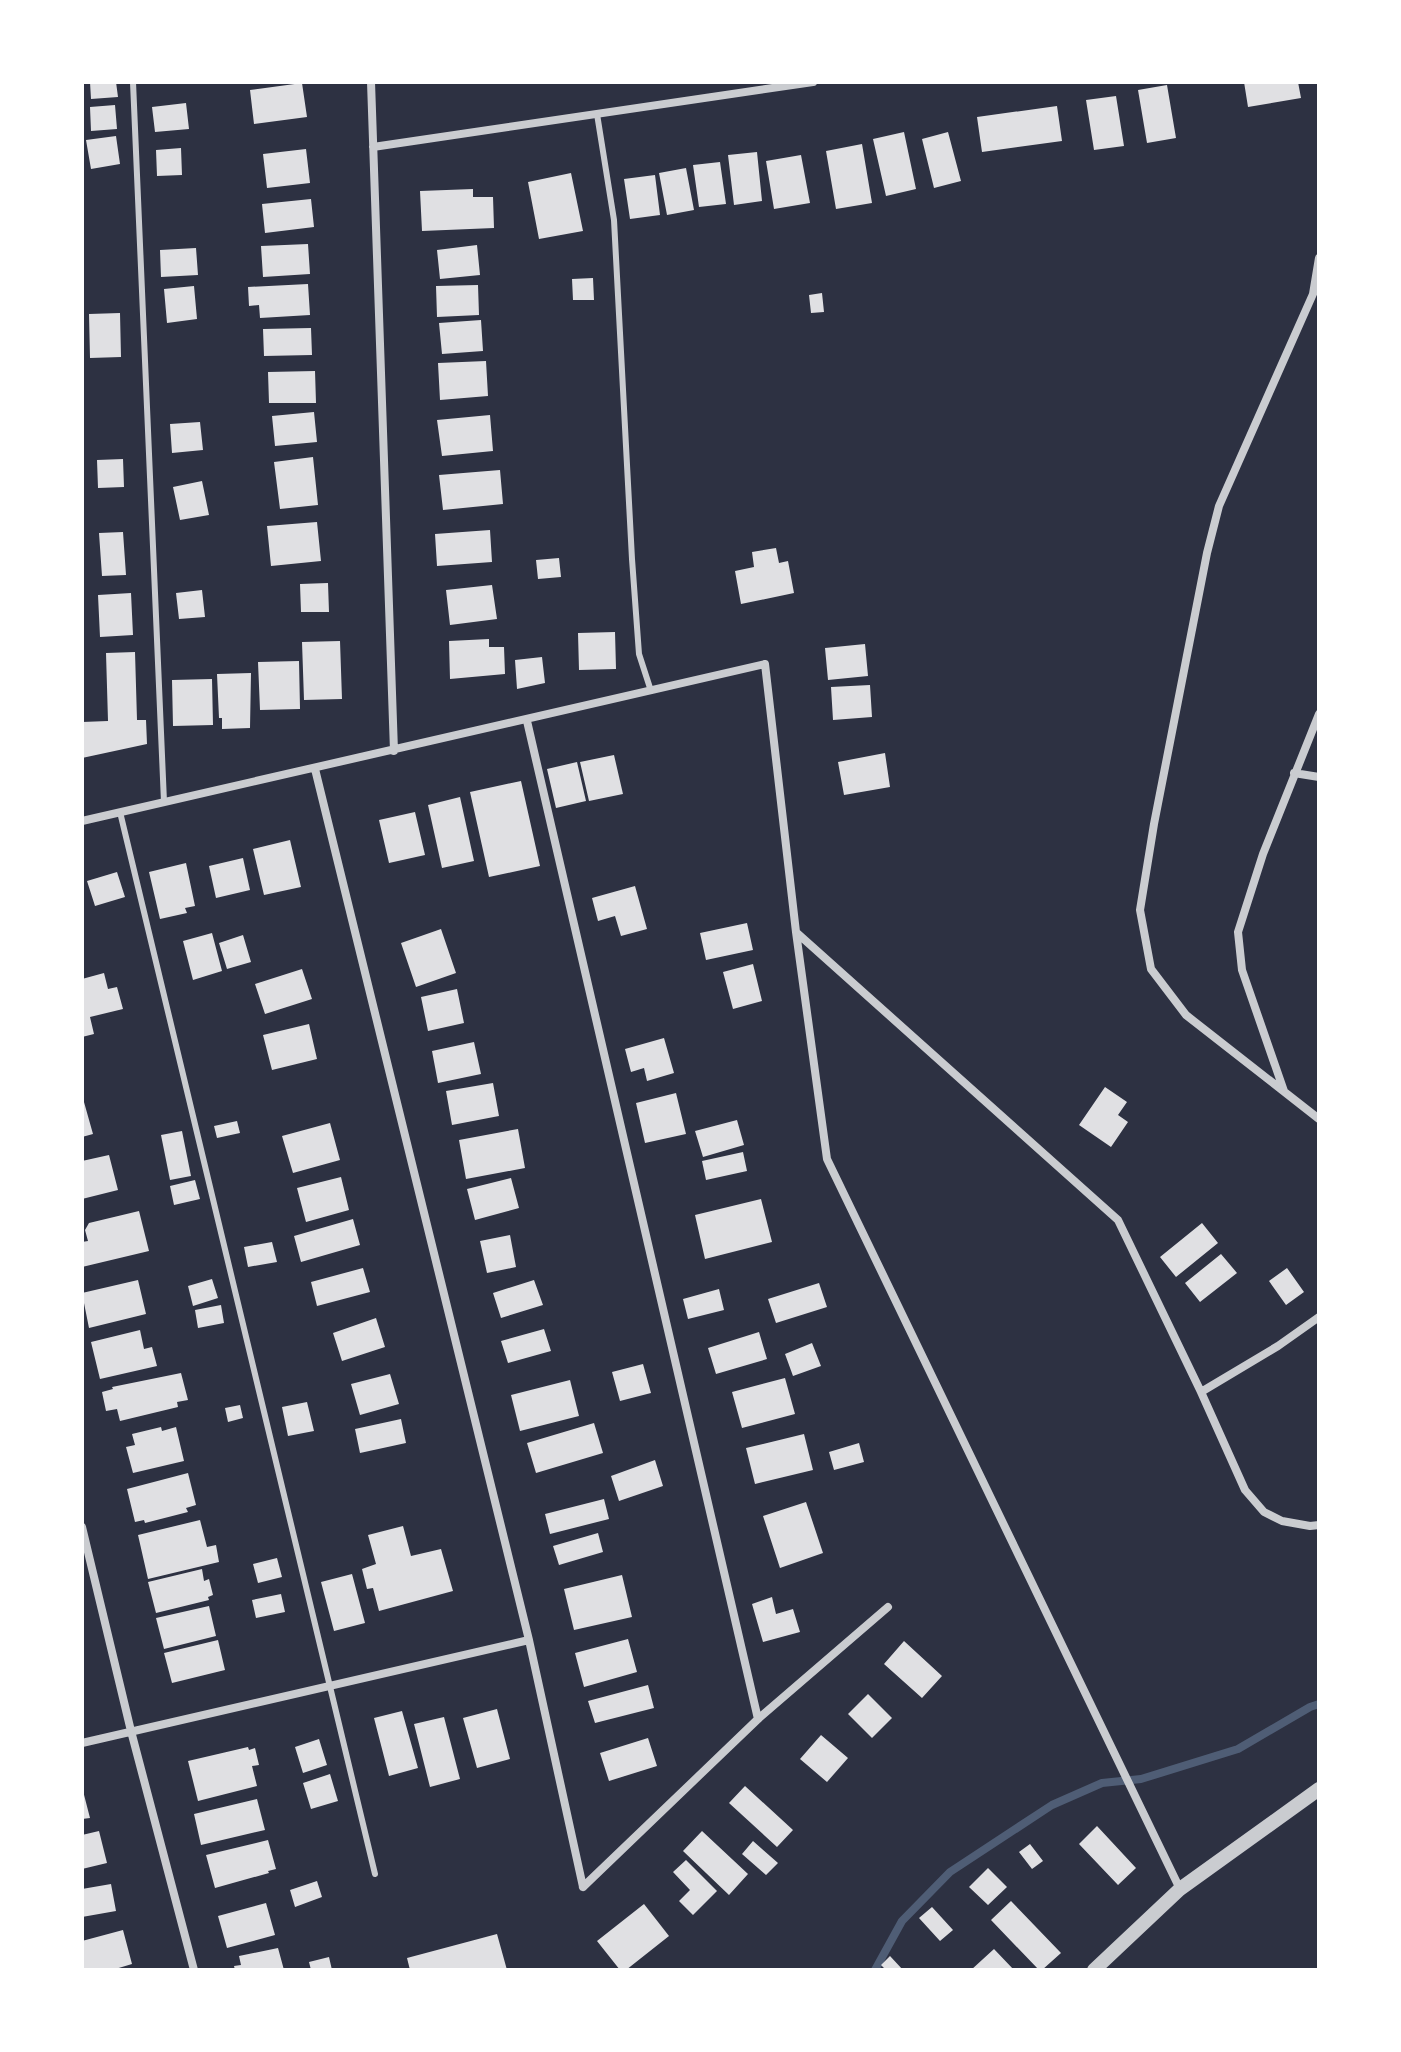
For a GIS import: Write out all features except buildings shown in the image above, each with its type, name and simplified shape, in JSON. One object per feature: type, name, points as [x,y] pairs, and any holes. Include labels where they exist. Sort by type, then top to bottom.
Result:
[{"type":"street","points":[[371,82],[394,751]]},
{"type":"street","points":[[373,147],[813,82]]},
{"type":"street","points":[[1319,258],[1313,294],[1219,506],[1207,553],[1140,910],[1151,969],[1186,1015],[1319,1119]]},
{"type":"street","points":[[82,821],[765,664],[796,932],[827,1159],[1180,1889]]},
{"type":"street","points":[[1284,1092],[1242,970],[1238,932],[1263,854],[1319,714]]},
{"type":"street","points":[[527,721],[758,1719]]},
{"type":"street","points":[[315,769],[529,1640],[583,1887],[758,1719],[888,1607]]},
{"type":"street","points":[[1294,773],[1319,777]]},
{"type":"street","points":[[796,932],[1118,1220],[1245,1490],[1264,1512],[1282,1521],[1319,1525]]},
{"type":"street","points":[[1201,1392],[1278,1346],[1319,1317]]},
{"type":"street","points":[[82,1527],[131,1731],[194,1970]]},
{"type":"street","points":[[82,1743],[529,1640]]},
{"type":"street","points":[[1094,1970],[1180,1889],[1319,1789]]},
{"type":"lane","points":[[133,82],[164,802]]},
{"type":"lane","points":[[597,114],[614,220],[639,654],[651,691]]},
{"type":"lane","points":[[120,812],[375,1874]]},
{"type":"waterway","points":[[875,1970],[902,1921],[950,1872],[1052,1805],[1102,1783],[1141,1779],[1238,1749],[1319,1704]]}]
